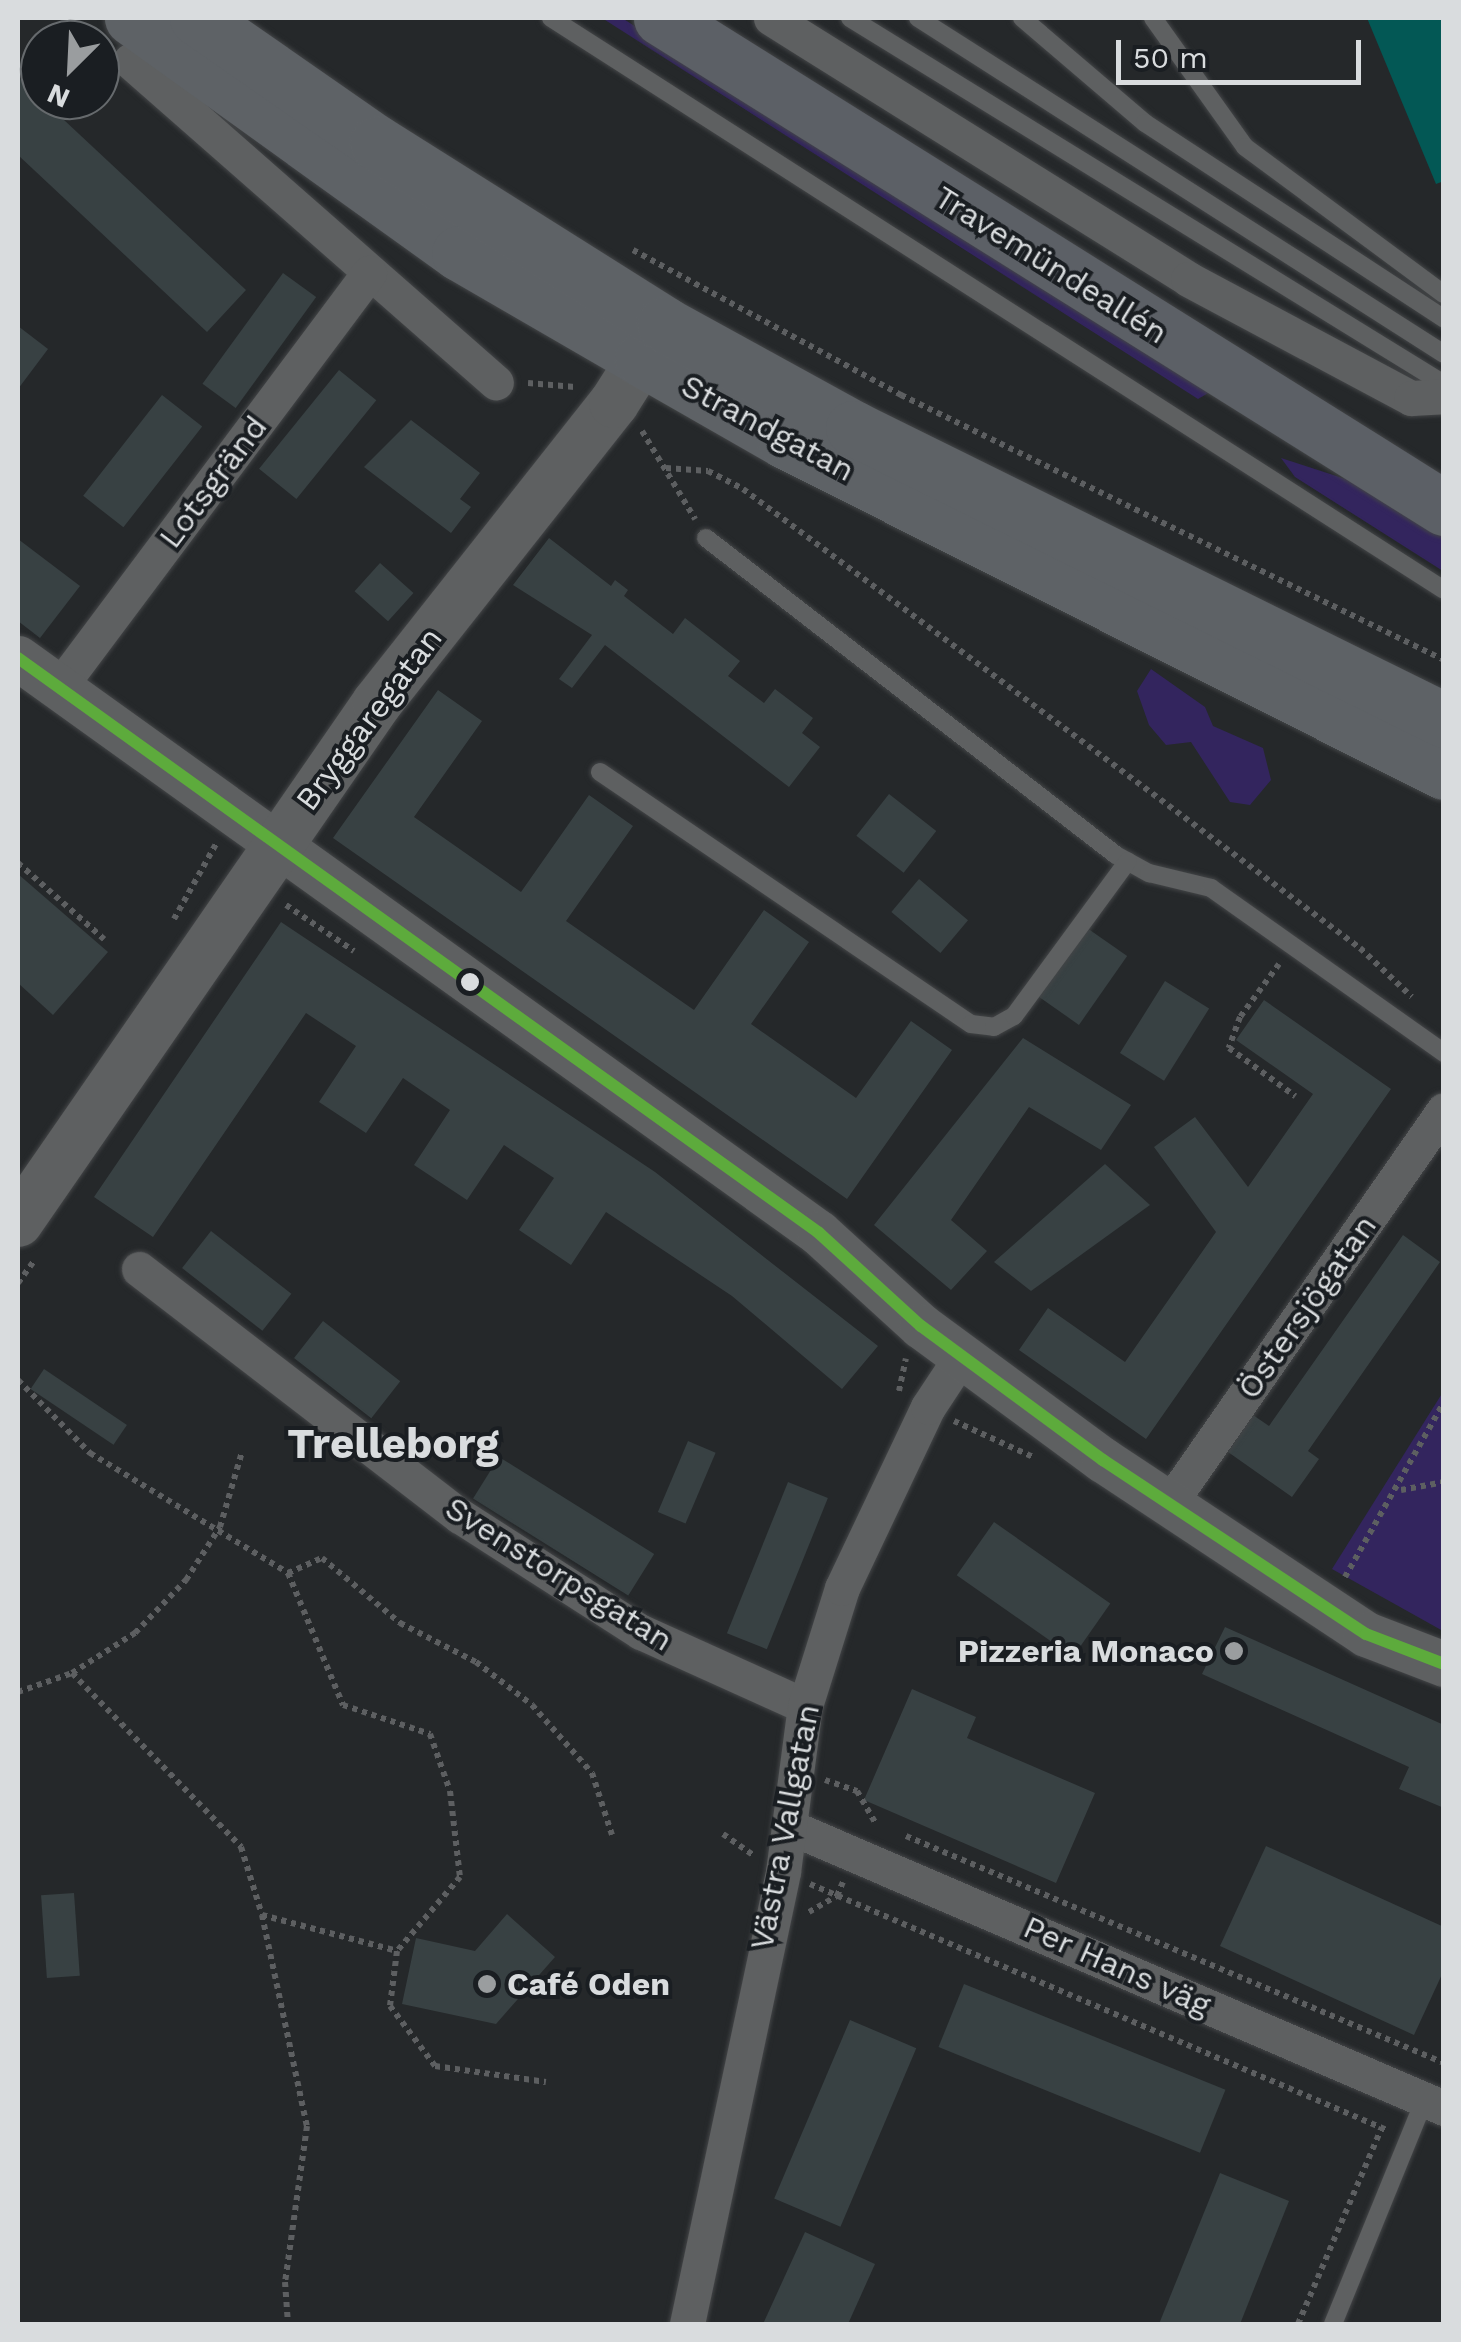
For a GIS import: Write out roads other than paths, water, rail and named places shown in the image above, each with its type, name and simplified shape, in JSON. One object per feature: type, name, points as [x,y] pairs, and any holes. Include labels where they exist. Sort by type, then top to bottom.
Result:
[{"type":"highway","name":"Travemündeallén","points":[[660,18],[1444,508]]},
{"type":"main road","name":"Strandgatan","points":[[198,18],[364,160],[460,253],[853,428],[1444,720]]},
{"type":"main road","name":"Strandgatan","points":[[131,39],[364,160]]},
{"type":"main road","name":"Strandgatan","points":[[653,342],[784,440],[1444,772]]},
{"type":"main road","name":"Bryggaregatan","points":[[18,1222],[274,846],[653,342]]},
{"type":"street","points":[[771,18],[1251,314],[1412,398],[1444,396]]},
{"type":"street","points":[[131,39],[313,223],[496,382]]},
{"type":"street","points":[[313,223],[364,160]]},
{"type":"street","name":"Lotsgränd","points":[[57,690],[369,273]]},
{"type":"street","points":[[18,658],[274,846],[819,1233],[961,1357],[1169,1504],[1366,1634],[1444,1664]]},
{"type":"street","name":"Östersjögatan","points":[[1169,1504],[1444,1110]]},
{"type":"street","name":"Svenstorpsgatan","points":[[139,1269],[460,1516],[640,1632],[805,1706]]},
{"type":"street","name":"Västra Vallgatan","points":[[687,2324],[782,1872],[805,1706],[842,1588],[928,1407],[961,1357]]},
{"type":"street","name":"Per Hans väg","points":[[790,1827],[1434,2104]]},
{"type":"lane","points":[[551,18],[1444,590]]},
{"type":"lane","points":[[850,18],[1444,384]]},
{"type":"lane","points":[[918,18],[1444,354]]},
{"type":"lane","points":[[1022,18],[1145,122],[1444,319]]},
{"type":"lane","points":[[1153,18],[1245,147],[1444,294]]},
{"type":"lane","points":[[706,538],[1128,861],[1212,888],[1421,1041],[1444,1053]]},
{"type":"lane","points":[[600,772],[972,1024],[994,1027],[1014,1016],[1128,861]]},
{"type":"lane","points":[[1333,2324],[1409,2139],[1434,2104]]},
{"type":"water","points":[[1367,18],[1443,18],[1444,181],[1436,184]]},
{"type":"place","name":"Pizzeria Monaco","points":[[1234,1651]]},
{"type":"place","name":"Café Oden","points":[[487,1984]]},
{"type":"district","name":"Trelleborg","points":[[393,1444]]}]
